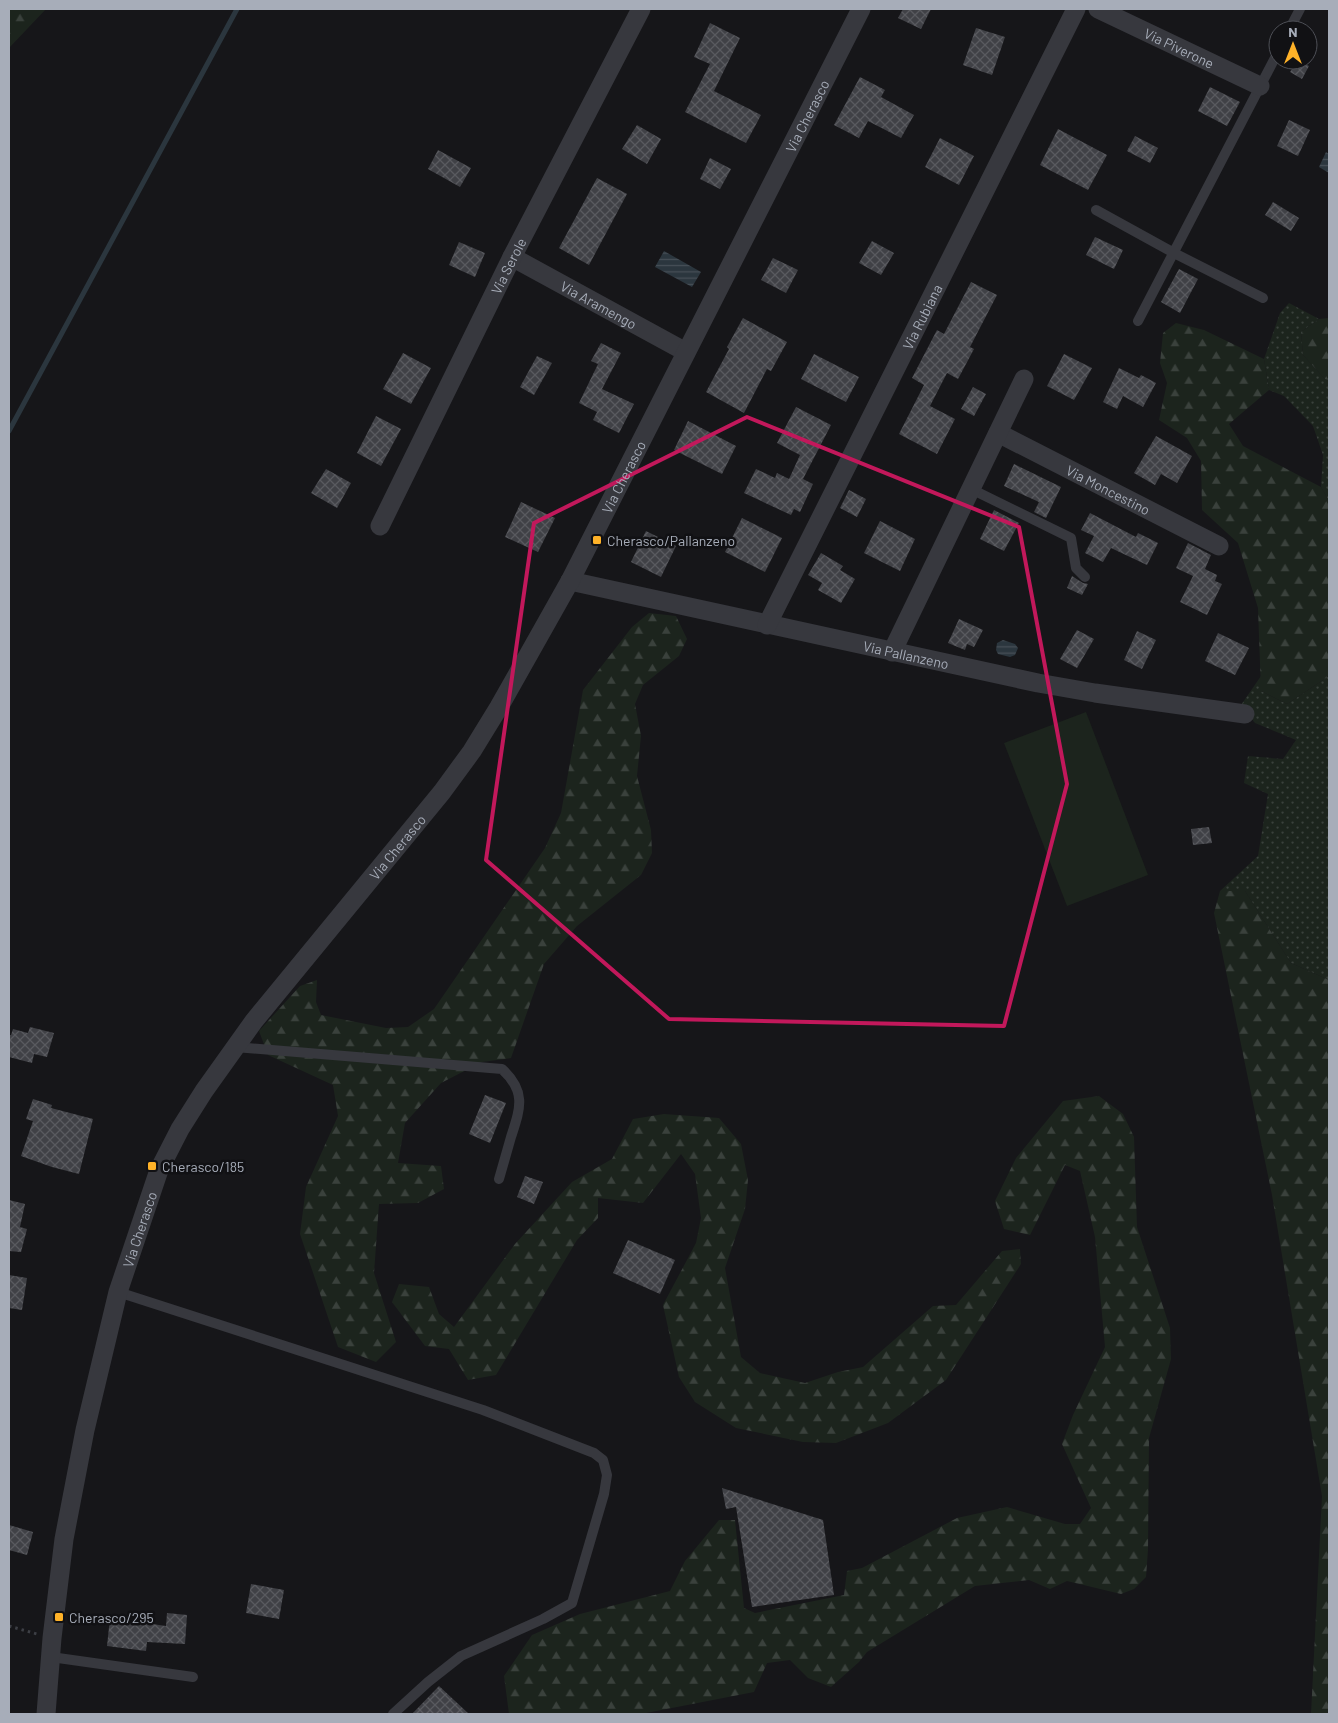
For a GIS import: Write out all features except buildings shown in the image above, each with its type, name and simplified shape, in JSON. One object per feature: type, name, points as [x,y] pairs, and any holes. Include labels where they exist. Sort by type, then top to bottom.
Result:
[{"type":"street","name":"Via Serole","points":[[380,526],[512,257],[641,9]]},
{"type":"street","name":"Via Cherasco","points":[[46,1714],[52,1638],[64,1539],[85,1430],[118,1292],[159,1170],[180,1129],[204,1091],[254,1021],[442,792],[472,750],[499,707],[570,581],[861,9]]},
{"type":"street","name":"Via Rubiana","points":[[767,625],[1076,9]]},
{"type":"street","name":"Via Piverone","points":[[1098,9],[1260,86]]},
{"type":"street","name":"Via Aramengo","points":[[512,257],[686,352]]},
{"type":"street","points":[[892,652],[1024,379]]},
{"type":"street","name":"Via Moncestino","points":[[998,433],[1218,546]]},
{"type":"street","name":"Via Pallanzeno","points":[[570,581],[1065,688],[1245,714]]},
{"type":"lane","points":[[1138,321],[1268,70]]},
{"type":"lane","points":[[1096,210],[1174,253],[1263,298]]},
{"type":"lane","points":[[971,489],[1071,538],[1076,568],[1086,577]]},
{"type":"lane","points":[[235,1047],[502,1069],[512,1078],[519,1097],[520,1110],[499,1179]]},
{"type":"lane","points":[[118,1292],[482,1410],[594,1453],[603,1460],[607,1475],[604,1494],[572,1603],[543,1619],[461,1656],[428,1682],[393,1714]]},
{"type":"lane","points":[[51,1657],[193,1677]]},
{"type":"path","points":[[9,1626],[52,1638]]},
{"type":"highlighted area","points":[[747,417],[1019,527],[1067,784],[1004,1026],[669,1019],[486,860],[534,523]]},
{"type":"green space","points":[[9,9],[46,9],[9,48]]},
{"type":"green space","points":[[1289,303],[1319,319],[1301,332],[1303,355],[1325,379],[1329,380],[1329,501],[1321,487],[1323,455],[1313,426],[1284,396],[1269,390],[1264,359],[1280,313]]},
{"type":"green space","points":[[1329,318],[1329,380],[1325,379],[1303,355],[1301,332],[1319,319]]},
{"type":"green space","points":[[1176,323],[1204,330],[1264,359],[1269,390],[1229,424],[1243,446],[1321,487],[1329,501],[1329,676],[1287,704],[1261,691],[1258,608],[1238,543],[1202,510],[1201,461],[1187,438],[1159,420],[1167,383],[1160,363],[1163,333]]},
{"type":"green space","points":[[649,613],[676,616],[687,639],[679,656],[643,685],[635,704],[641,736],[637,776],[651,830],[652,853],[641,875],[577,926],[544,964],[511,1058],[482,1062],[441,1083],[405,1123],[398,1163],[441,1166],[444,1189],[418,1203],[379,1204],[374,1273],[396,1342],[376,1362],[338,1347],[300,1234],[306,1187],[338,1116],[333,1085],[268,1055],[259,1031],[300,986],[317,980],[316,1002],[321,1015],[386,1028],[408,1027],[434,1009],[545,848],[561,813],[583,690],[632,627]]},
{"type":"green space","points":[[1261,676],[1261,691],[1287,704],[1329,676],[1329,980],[1291,963],[1245,891],[1220,891],[1258,856],[1268,794],[1244,783],[1248,756],[1283,759],[1296,740],[1255,723],[1241,705]]},
{"type":"green space","points":[[1086,712],[1148,875],[1067,906],[1004,743]]},
{"type":"green space","points":[[1220,891],[1245,891],[1291,963],[1329,980],[1329,1714],[1311,1714],[1322,1496],[1272,1195],[1214,913]]},
{"type":"green space","points":[[1099,1096],[1123,1114],[1134,1137],[1137,1227],[1170,1328],[1171,1359],[1149,1438],[1146,1577],[1134,1589],[1121,1594],[1067,1581],[1050,1589],[1029,1580],[975,1586],[867,1652],[859,1662],[831,1687],[808,1678],[790,1660],[767,1663],[754,1692],[641,1714],[509,1714],[504,1676],[532,1635],[580,1614],[670,1591],[685,1561],[719,1520],[735,1520],[744,1608],[755,1613],[844,1595],[847,1571],[862,1568],[957,1518],[1007,1507],[1065,1524],[1080,1524],[1091,1508],[1062,1444],[1073,1415],[1105,1347],[1095,1237],[1080,1171],[1065,1165],[1030,1235],[1004,1229],[995,1201],[1016,1158],[1063,1101]]},
{"type":"green space","points":[[664,1114],[719,1118],[741,1144],[748,1180],[745,1209],[725,1268],[741,1357],[760,1373],[805,1383],[838,1372],[863,1367],[933,1306],[956,1305],[1002,1251],[1020,1249],[1021,1264],[946,1380],[888,1423],[836,1443],[803,1442],[736,1428],[695,1402],[679,1377],[663,1305],[696,1243],[701,1218],[695,1174],[681,1154],[643,1203],[598,1198],[598,1218],[577,1240],[496,1375],[468,1380],[449,1349],[425,1346],[392,1302],[399,1284],[429,1287],[439,1314],[454,1327],[515,1244],[572,1182],[612,1159],[633,1119]]},
{"type":"shaded area","points":[[1326,152],[1329,154],[1329,173],[1319,167]]},
{"type":"shaded area","points":[[664,251],[701,272],[692,287],[655,267]]},
{"type":"shaded area","points":[[1003,640],[1015,644],[1018,648],[1015,655],[1010,657],[998,654],[996,650],[997,643]]},
{"type":"waterway","points":[[9,431],[237,9]]},
{"type":"place","name":"Cherasco/Pallanzeno","points":[[597,540]]},
{"type":"place","name":"Cherasco/185","points":[[152,1166]]},
{"type":"place","name":"Cherasco/295","points":[[59,1617]]}]
